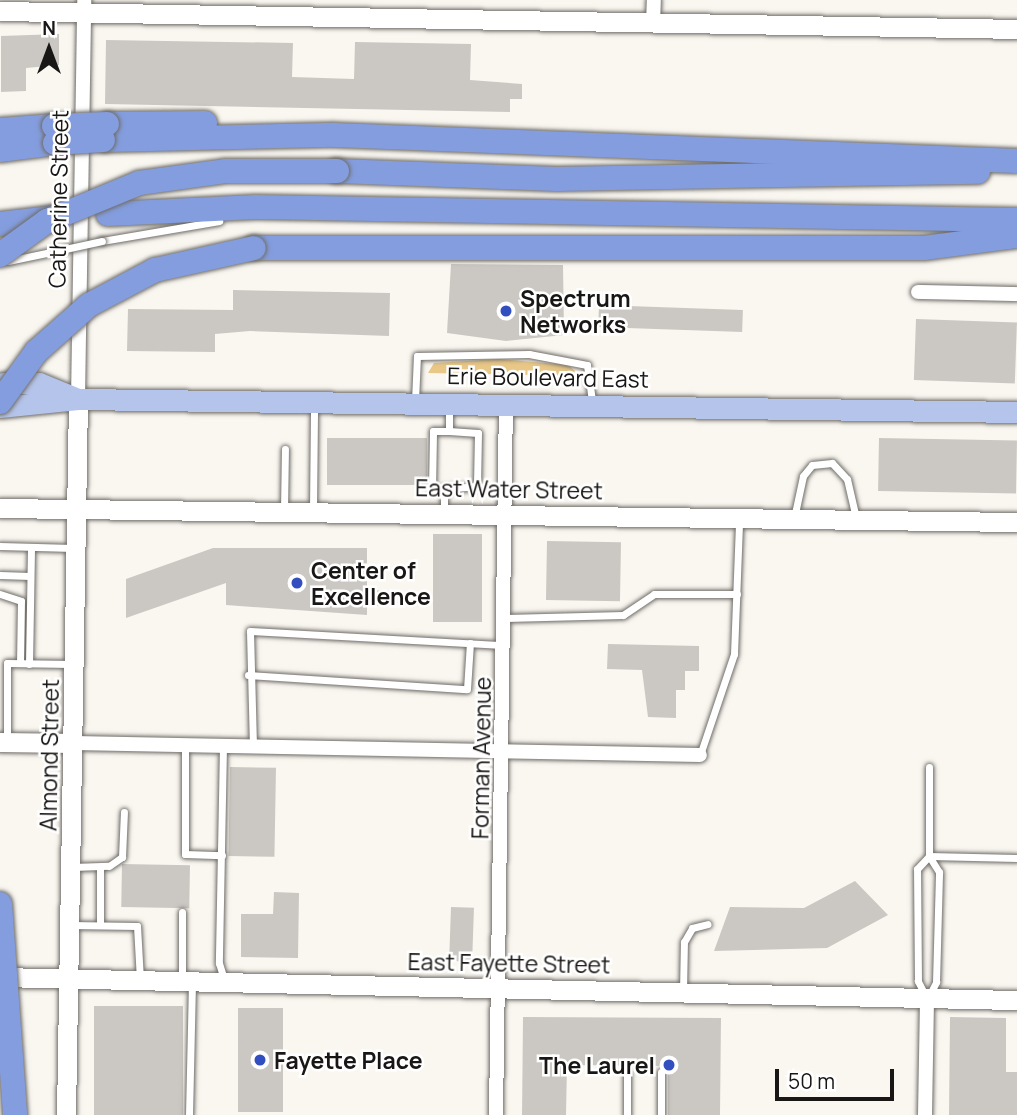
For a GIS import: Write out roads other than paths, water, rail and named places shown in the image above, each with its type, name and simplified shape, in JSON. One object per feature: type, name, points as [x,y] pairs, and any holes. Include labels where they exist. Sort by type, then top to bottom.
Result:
[{"type":"highway","points":[[0,130],[55,135],[107,132],[335,135],[1017,161]]},
{"type":"highway","points":[[0,150],[55,135]]},
{"type":"highway","points":[[0,255],[47,221],[139,183],[225,171],[337,171],[557,179],[1017,173]]},
{"type":"highway","points":[[0,224],[108,214],[256,206],[396,211],[1017,220]]},
{"type":"highway","points":[[0,404],[36,352],[111,292],[155,270],[254,248],[923,248],[1017,236]]},
{"type":"highway","points":[[0,904],[15,1115]]},
{"type":"main road","name":"Erie Boulevard East","points":[[0,383],[39,383],[78,399]]},
{"type":"main road","name":"Erie Boulevard East","points":[[0,404],[78,399],[506,402],[1017,412]]},
{"type":"street","points":[[653,24],[654,0]]},
{"type":"street","points":[[0,11],[83,6],[653,24],[1017,30]]},
{"type":"street","name":"Catherine Street","points":[[78,399],[83,6]]},
{"type":"street","points":[[918,292],[1017,294]]},
{"type":"street","name":"Almond Street","points":[[66,1114],[78,399]]},
{"type":"street","name":"Forman Avenue","points":[[496,1115],[506,618],[506,402]]},
{"type":"street","name":"East Water Street","points":[[0,508],[1017,522]]},
{"type":"street","points":[[4,742],[700,755]]},
{"type":"street","name":"East Fayette Street","points":[[0,977],[1017,1000]]},
{"type":"street","points":[[925,1115],[927,999]]},
{"type":"lane","points":[[0,263],[212,221],[396,211]]},
{"type":"lane","points":[[415,402],[417,356],[529,354],[587,365],[592,404]]},
{"type":"lane","points":[[313,512],[314,401]]},
{"type":"lane","points":[[449,402],[449,431]]},
{"type":"lane","points":[[433,431],[449,431],[478,433],[477,486],[432,490],[433,431]]},
{"type":"lane","points":[[284,512],[285,449]]},
{"type":"lane","points":[[794,518],[803,477],[816,463],[832,463],[847,479],[856,519]]},
{"type":"lane","points":[[444,490],[444,513]]},
{"type":"lane","points":[[700,755],[734,654],[739,517]]},
{"type":"lane","points":[[0,546],[76,548]]},
{"type":"lane","points":[[29,664],[31,547]]},
{"type":"lane","points":[[0,575],[30,576]]},
{"type":"lane","points":[[0,594],[21,601],[20,663]]},
{"type":"lane","points":[[506,618],[623,615],[654,594],[737,594]]},
{"type":"lane","points":[[253,747],[248,675],[250,631],[505,645]]},
{"type":"lane","points":[[248,675],[467,689],[470,643]]},
{"type":"lane","points":[[4,742],[3,661],[75,664]]},
{"type":"lane","points":[[185,745],[185,854],[222,855]]},
{"type":"lane","points":[[223,746],[219,963],[225,982]]},
{"type":"lane","points":[[927,999],[936,982],[939,872],[929,856],[929,767]]},
{"type":"lane","points":[[71,867],[100,867],[122,858],[124,813]]},
{"type":"lane","points":[[927,999],[918,981],[917,869],[929,856],[1017,858]]},
{"type":"lane","points":[[100,867],[100,925]]},
{"type":"lane","points":[[182,912],[187,981],[189,1115]]},
{"type":"lane","points":[[684,992],[687,935],[708,924]]},
{"type":"lane","points":[[70,925],[137,926],[140,980]]},
{"type":"lane","points":[[627,1072],[627,1115]]},
{"type":"lane","points":[[661,1072],[661,1115]]},
{"type":"place","name":"Spectrum Networks","points":[[506,311]]},
{"type":"place","name":"Center of Excellence","points":[[297,583]]},
{"type":"place","name":"Fayette Place","points":[[260,1060]]},
{"type":"place","name":"The Laurel","points":[[669,1065]]}]
